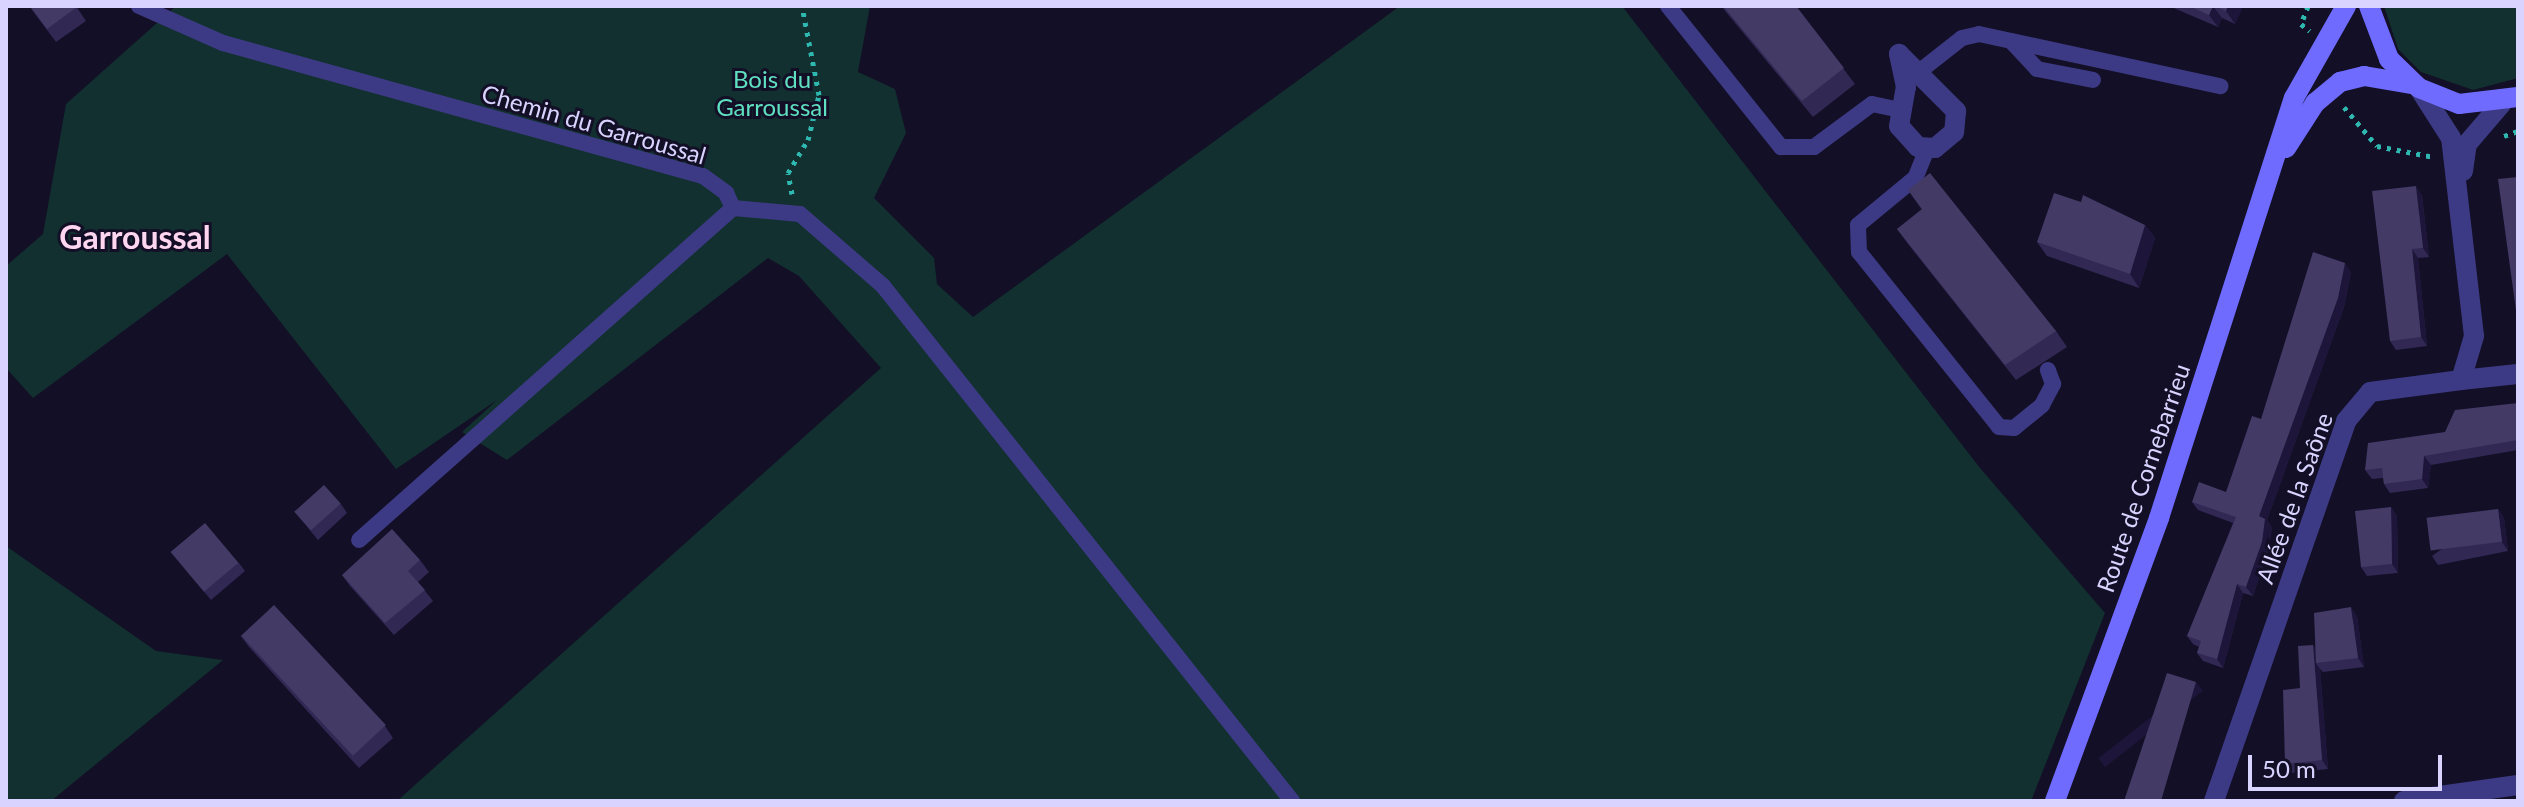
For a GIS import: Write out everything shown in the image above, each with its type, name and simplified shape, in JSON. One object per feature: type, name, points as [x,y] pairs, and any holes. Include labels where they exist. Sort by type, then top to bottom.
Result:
[{"type":"main road","name":"Route de Cornebarrieu","points":[[2055,801],[2159,518],[2294,98],[2346,6]]},
{"type":"main road","points":[[2369,6],[2379,44],[2416,86],[2459,104],[2510,100]]},
{"type":"main road","name":"Route de Cornebarrieu","points":[[2273,169],[2315,103],[2340,82],[2383,77],[2416,86]]},
{"type":"street","points":[[1899,54],[1920,71],[1958,119],[1949,139],[1927,149],[1903,135],[1900,110],[1906,87],[1899,54]]},
{"type":"street","points":[[2416,86],[2443,117],[2461,195],[2474,336],[2461,380]]},
{"type":"street","points":[[2461,195],[2467,144],[2510,100]]},
{"type":"street","name":"Allée de la Saône","points":[[2214,801],[2346,421],[2370,392],[2518,374]]},
{"type":"street","points":[[2404,801],[2518,785]]},
{"type":"lane","name":"Chemin du Garroussal","points":[[139,6],[294,65],[703,176],[726,193],[733,208]]},
{"type":"lane","points":[[1668,6],[1781,147],[1814,147],[1872,104],[1900,110]]},
{"type":"lane","points":[[1920,71],[1966,37],[2012,42],[2220,86]]},
{"type":"lane","points":[[2012,42],[2037,69],[2093,80]]},
{"type":"lane","points":[[1927,149],[1915,178],[1858,225],[1859,252],[1999,427],[2014,428],[2046,400],[2053,384],[2048,370]]},
{"type":"lane","points":[[359,540],[733,208],[800,214],[883,286],[1292,801]]},
{"type":"path","points":[[800,214],[788,173],[808,140],[819,95],[802,6]]},
{"type":"path","points":[[2308,6],[2301,24],[2313,33]]},
{"type":"path","points":[[2341,96],[2354,127],[2377,146],[2445,154]]},
{"type":"green space","name":"Bois du Garroussal","points":[[176,6],[870,6],[858,72],[895,89],[906,133],[874,198],[934,258],[937,284],[973,317],[1400,6],[1622,6],[1980,468],[2105,613],[2031,801],[397,801],[881,368],[799,276],[768,258],[507,460],[462,432],[497,400],[396,469],[227,254],[33,398],[6,368],[6,266],[43,234],[66,104]]},
{"type":"green space","points":[[2384,6],[2518,6],[2518,78],[2473,90],[2421,72],[2398,49]]},
{"type":"green space","points":[[6,546],[156,651],[223,660],[51,801],[6,801]]},
{"type":"building","points":[[30,6],[76,6],[77,7],[47,29]]},
{"type":"building","points":[[1723,6],[1796,6],[1844,68],[1802,101]]},
{"type":"building","points":[[2189,6],[2213,6],[2209,15]]},
{"type":"building","points":[[1930,173],[2056,331],[2005,365],[1897,229],[1922,209],[1908,190]]},
{"type":"building","points":[[2518,177],[2518,318],[2517,318],[2498,179]]},
{"type":"building","points":[[2416,186],[2423,248],[2412,249],[2421,337],[2390,341],[2372,191]]},
{"type":"building","points":[[2054,193],[2081,202],[2083,195],[2145,225],[2130,274],[2037,242]]},
{"type":"building","points":[[2313,252],[2345,263],[2338,298],[2259,516],[2265,519],[2262,542],[2246,587],[2237,584],[2217,659],[2197,653],[2201,641],[2187,636],[2236,517],[2192,502],[2199,482],[2226,492],[2252,416],[2261,419]]},
{"type":"building","points":[[2518,403],[2518,440],[2424,456],[2422,479],[2384,484],[2382,468],[2365,470],[2368,443],[2445,432],[2455,410]]},
{"type":"building","points":[[324,485],[341,504],[311,530],[294,512]]},
{"type":"building","points":[[2391,507],[2392,564],[2361,567],[2355,511]]},
{"type":"building","points":[[2498,509],[2502,542],[2431,551],[2427,518]]},
{"type":"building","points":[[205,523],[238,563],[204,592],[171,552]]},
{"type":"building","points":[[392,529],[420,560],[408,571],[425,590],[385,623],[342,575]]},
{"type":"building","points":[[274,605],[386,725],[353,756],[241,636]]},
{"type":"building","points":[[2351,607],[2358,658],[2316,663],[2314,613]]},
{"type":"building","points":[[2313,645],[2322,760],[2285,764],[2283,690],[2300,688],[2298,646]]},
{"type":"building","points":[[2167,673],[2196,682],[2161,801],[2124,801]]},
{"type":"district","name":"Garroussal","points":[[135,237]]}]
